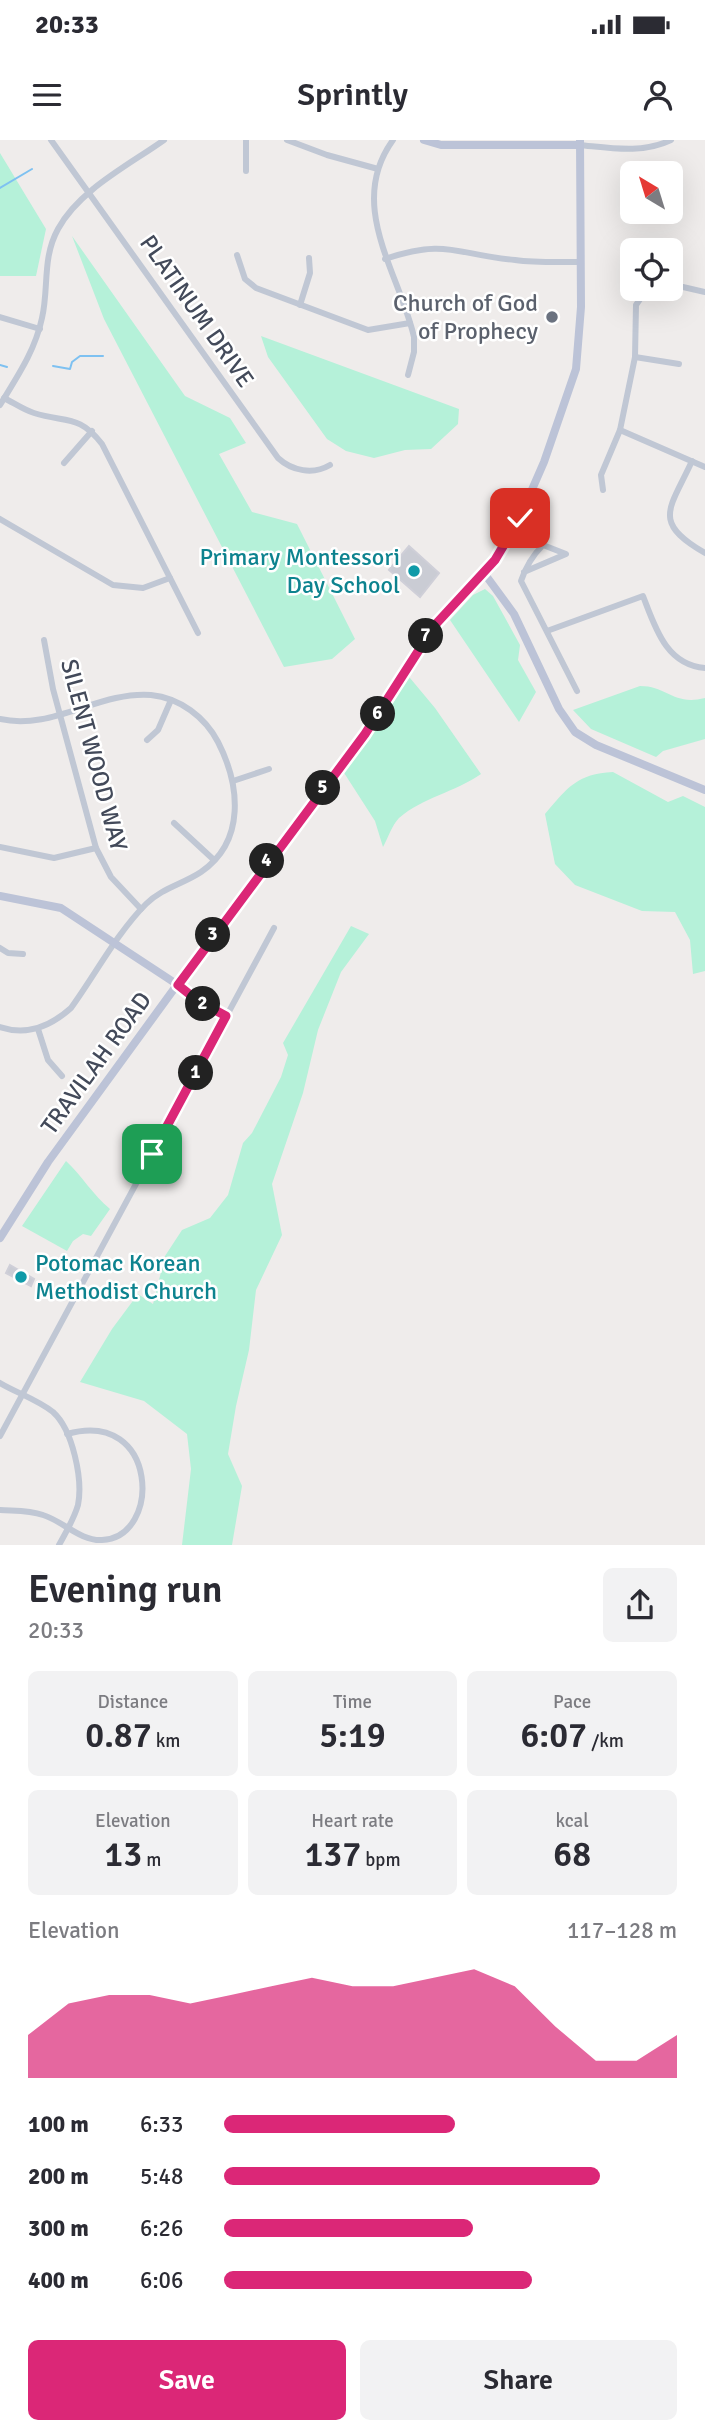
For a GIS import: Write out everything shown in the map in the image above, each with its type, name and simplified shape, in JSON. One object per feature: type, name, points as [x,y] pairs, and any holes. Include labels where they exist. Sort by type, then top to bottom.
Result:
[{"type":"main road","points":[[424,140],[441,145],[580,143]]},
{"type":"main road","name":"TRAVILAH ROAD","points":[[0,1238],[39,1174],[365,734],[435,625],[484,573],[514,531],[569,396],[579,351],[580,143]]},
{"type":"main road","points":[[484,573],[514,614],[559,709],[575,732],[596,744],[705,790]]},
{"type":"main road","points":[[0,896],[61,908],[178,985]]},
{"type":"street","name":"PLATINUM DRIVE","points":[[51,140],[278,458],[299,470],[316,470],[330,465]]},
{"type":"street","points":[[0,405],[31,353],[40,329],[49,251],[66,217],[90,193],[164,140]]},
{"type":"street","points":[[246,140],[246,171]]},
{"type":"street","points":[[287,140],[378,169]]},
{"type":"street","points":[[393,140],[378,169],[375,225],[385,259],[411,323],[414,352],[408,375]]},
{"type":"street","points":[[580,143],[632,150],[653,148],[671,140]]},
{"type":"street","points":[[385,259],[413,250],[436,247],[513,260],[581,262]]},
{"type":"street","points":[[237,255],[239,267],[250,285],[300,305],[368,331],[411,323]]},
{"type":"street","points":[[300,305],[310,273],[309,258]]},
{"type":"street","points":[[683,287],[705,292]]},
{"type":"street","points":[[603,490],[601,475],[620,430],[635,357],[636,305],[639,301]]},
{"type":"street","points":[[0,317],[40,329]]},
{"type":"street","points":[[635,357],[679,364]]},
{"type":"street","points":[[4,398],[36,414],[72,419],[92,431],[103,444],[198,633]]},
{"type":"street","points":[[620,430],[705,467]]},
{"type":"street","points":[[64,463],[92,431]]},
{"type":"street","points":[[692,461],[672,506],[671,523],[677,537],[705,553]]},
{"type":"street","points":[[0,519],[113,585],[143,588],[170,578]]},
{"type":"street","points":[[524,572],[566,554],[543,545],[529,561],[524,572],[521,581],[577,691]]},
{"type":"street","points":[[547,631],[643,596],[655,627],[672,655],[705,668]]},
{"type":"street","name":"SILENT WOOD WAY","points":[[44,640],[60,714],[96,848],[111,877],[141,909]]},
{"type":"street","points":[[0,719],[21,722],[134,695],[153,695],[171,700],[195,713],[209,727],[233,782],[235,821],[228,839],[214,860],[200,873],[160,893],[141,909],[71,1008],[60,1018],[38,1029],[15,1031],[0,1027]]},
{"type":"street","points":[[147,740],[158,730],[171,700]]},
{"type":"street","points":[[233,782],[269,769]]},
{"type":"street","points":[[174,823],[214,860]]},
{"type":"street","points":[[0,847],[54,858],[96,848]]},
{"type":"street","points":[[0,1436],[274,928]]},
{"type":"street","points":[[0,948],[8,953],[23,954]]},
{"type":"street","points":[[178,985],[198,1001],[226,1016]]},
{"type":"street","points":[[38,1029],[48,1060],[62,1076]]},
{"type":"street","points":[[0,1383],[55,1414],[67,1434],[79,1489],[78,1503],[59,1545]]},
{"type":"street","points":[[0,1510],[36,1513],[94,1539],[114,1537],[130,1525],[136,1515],[143,1485],[135,1456],[119,1439],[99,1429],[67,1434]]},
{"type":"green space","points":[[0,153],[46,229],[36,276],[0,276]]},
{"type":"green space","points":[[72,236],[185,396],[230,418],[246,443],[219,454],[252,512],[297,524],[355,639],[332,659],[284,667],[104,319]]},
{"type":"green space","points":[[261,336],[459,409],[458,424],[431,449],[405,450],[374,458],[346,451],[327,439],[268,357]]},
{"type":"green space","points":[[485,589],[493,596],[520,645],[518,660],[536,692],[519,722],[450,620],[473,595]]},
{"type":"green space","points":[[405,672],[435,708],[481,774],[408,811],[392,828],[383,847],[375,821],[339,765]]},
{"type":"green space","points":[[640,686],[657,689],[685,700],[705,698],[705,739],[663,751],[656,757],[591,729],[573,710]]},
{"type":"green space","points":[[613,772],[668,802],[683,796],[705,807],[705,971],[693,974],[690,940],[675,912],[642,911],[575,885],[555,864],[545,814],[560,796],[582,779]]},
{"type":"green space","points":[[351,926],[369,934],[341,972],[318,1030],[303,1093],[272,1184],[282,1235],[256,1290],[249,1350],[228,1454],[242,1486],[232,1545],[182,1545],[191,1469],[187,1434],[144,1401],[80,1382],[112,1329],[138,1294],[153,1304],[165,1256],[182,1230],[210,1218],[228,1195],[243,1143],[252,1133],[281,1077],[288,1055],[283,1043]]},
{"type":"green space","points":[[66,1161],[110,1209],[91,1236],[83,1234],[73,1241],[67,1251],[22,1226]]},
{"type":"building","name":"Primary Montessori Day School","points":[[409,546],[439,573],[420,597],[389,570]]},
{"type":"building","name":"Potomac Korean Methodist Church","points":[[10,1265],[34,1279],[31,1286],[6,1273]]},
{"type":"waterway","points":[[0,188],[32,169]]},
{"type":"waterway","points":[[53,366],[70,369],[72,362],[80,356],[103,356]]},
{"type":"waterway","points":[[0,365],[7,367]]},
{"type":"place","name":"Church of God of Prophecy","points":[[552,317]]},
{"type":"place","name":"Primary Montessori Day School","points":[[414,571]]},
{"type":"place","name":"Potomac Korean Methodist Church","points":[[21,1277]]},
{"type":"route","points":[[152,1154],[226,1016],[198,1001],[178,985],[265,864],[365,734],[428,634],[453,603],[495,560],[520,518]]}]
